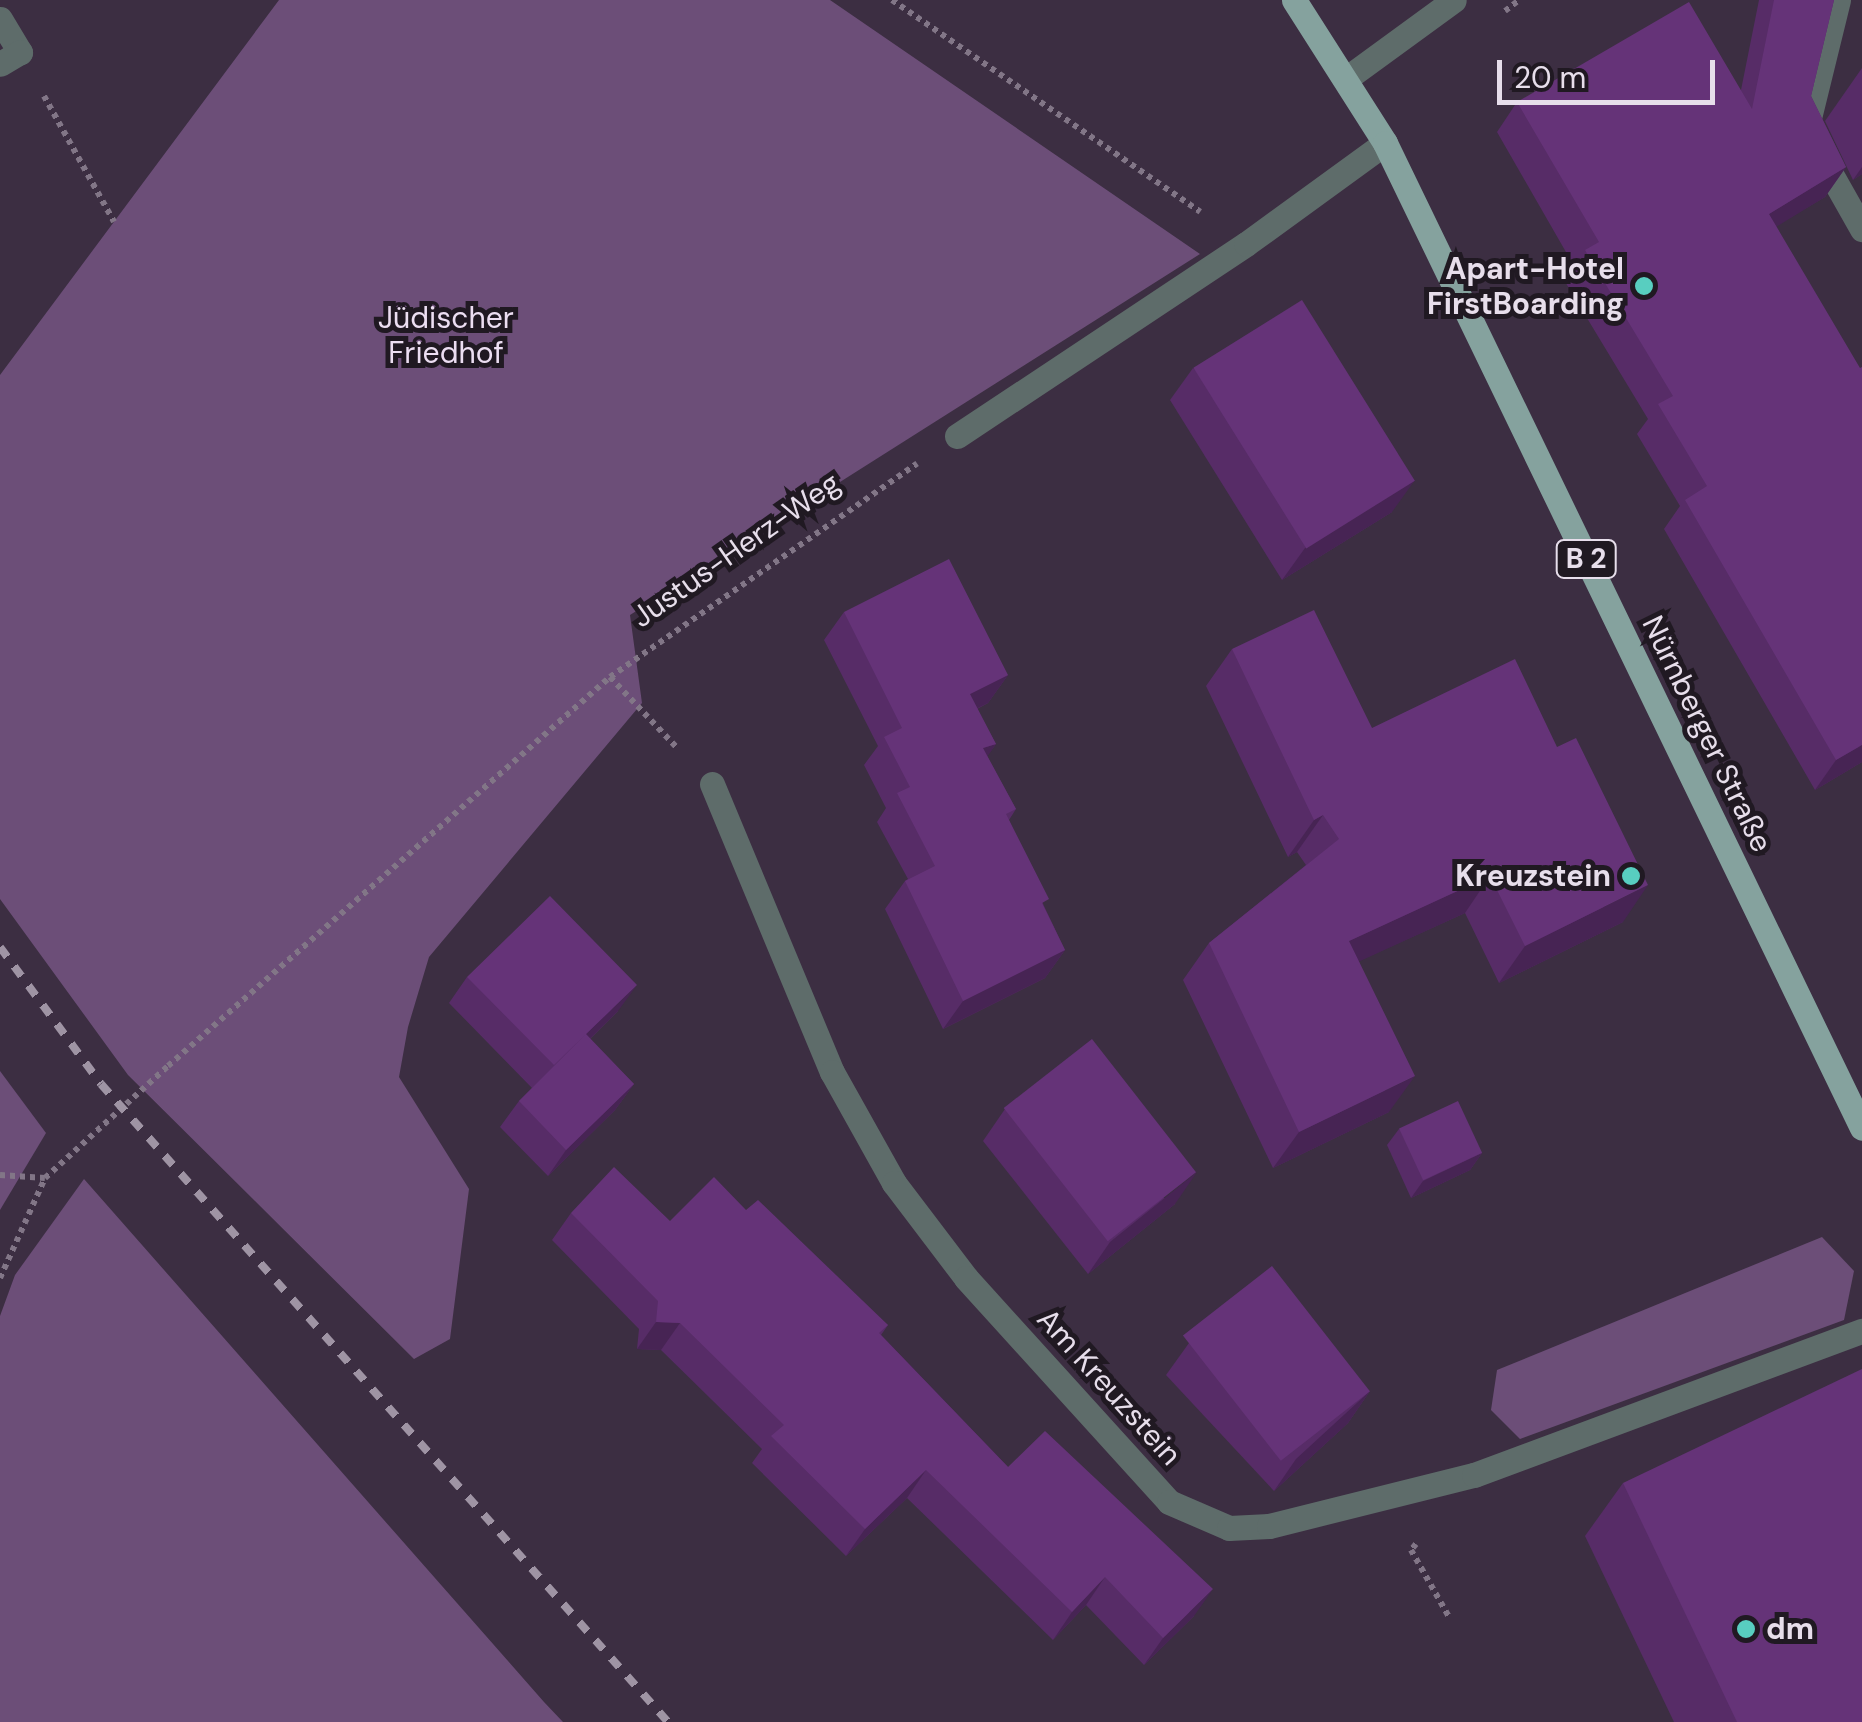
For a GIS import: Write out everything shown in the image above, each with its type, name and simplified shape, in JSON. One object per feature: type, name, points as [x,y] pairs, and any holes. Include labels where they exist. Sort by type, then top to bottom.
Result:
[{"type":"main road","name":"Nürnberger Straße","points":[[1294,0],[1385,143],[1862,1128]]},
{"type":"street","points":[[1347,78],[1454,0]]},
{"type":"street","points":[[1838,0],[1806,130],[1862,229]]},
{"type":"street","points":[[0,19],[10,58]]},
{"type":"street","points":[[958,436],[1246,244],[1385,143]]},
{"type":"street","name":"Am Kreuzstein","points":[[712,784],[832,1072],[894,1183],[966,1278],[1169,1502],[1229,1528],[1269,1526],[1474,1475],[1862,1331]]},
{"type":"path","points":[[892,0],[1246,244]]},
{"type":"path","points":[[10,58],[114,222]]},
{"type":"path","name":"Justus-Herz-Weg","points":[[45,1178],[610,677],[958,436]]},
{"type":"path","points":[[610,677],[712,784]]},
{"type":"path","points":[[0,1175],[45,1178],[0,1278]]},
{"type":"path","points":[[1448,1617],[1411,1550],[1474,1475]]},
{"type":"green space","name":"Jüdischer Friedhof","points":[[279,0],[830,0],[1200,254],[630,615],[642,703],[429,957],[408,1027],[399,1077],[469,1189],[450,1339],[414,1359],[128,1075],[0,899],[0,375]]},
{"type":"green space","points":[[0,1071],[46,1133],[0,1210]]},
{"type":"green space","points":[[84,1179],[563,1722],[0,1722],[0,1316],[15,1275]]},
{"type":"green space","points":[[1822,1237],[1854,1271],[1844,1320],[1520,1439],[1491,1410],[1497,1370]]},
{"type":"building","points":[[1774,0],[1834,0],[1811,96],[1846,167],[1769,214],[1862,367],[1862,745],[1836,760],[1685,500],[1707,486],[1658,404],[1673,396],[1585,250],[1599,242],[1517,102],[1689,2],[1752,109]]},
{"type":"building","points":[[1302,300],[1415,481],[1306,548],[1193,368]]},
{"type":"building","points":[[949,559],[1008,675],[970,694],[996,744],[983,748],[1016,809],[1006,814],[1049,899],[1042,903],[1065,950],[963,1001],[905,881],[935,866],[897,793],[910,787],[884,737],[902,728],[844,612]]},
{"type":"building","points":[[1314,610],[1372,728],[1515,659],[1557,747],[1576,738],[1648,885],[1525,946],[1490,876],[1349,941],[1415,1076],[1299,1132],[1209,943],[1339,839],[1323,815],[1314,820],[1232,649]]},
{"type":"building","points":[[550,896],[637,985],[586,1034],[634,1084],[566,1150],[519,1101],[585,1035],[554,1065],[467,977]]},
{"type":"building","points":[[1092,1039],[1196,1172],[1108,1241],[1004,1108]]},
{"type":"building","points":[[1458,1101],[1482,1153],[1423,1180],[1399,1128]]},
{"type":"building","points":[[614,1167],[670,1221],[714,1177],[746,1210],[758,1200],[888,1325],[879,1333],[1008,1467],[1045,1431],[1213,1589],[1163,1638],[1105,1577],[1072,1612],[926,1470],[865,1529],[771,1436],[784,1425],[680,1323],[656,1322],[658,1301],[571,1213]]},
{"type":"building","points":[[1272,1266],[1370,1391],[1281,1461],[1183,1336]]},
{"type":"building","name":"dm","points":[[1862,1369],[1862,1722],[1737,1722],[1623,1483]]},
{"type":"railway","points":[[0,947],[101,1084],[668,1722]]},
{"type":"place","name":"Apart-Hotel FirstBoarding","points":[[1644,286]]},
{"type":"place","name":"Kreuzstein","points":[[1631,876]]},
{"type":"place","name":"dm","points":[[1746,1629]]}]
